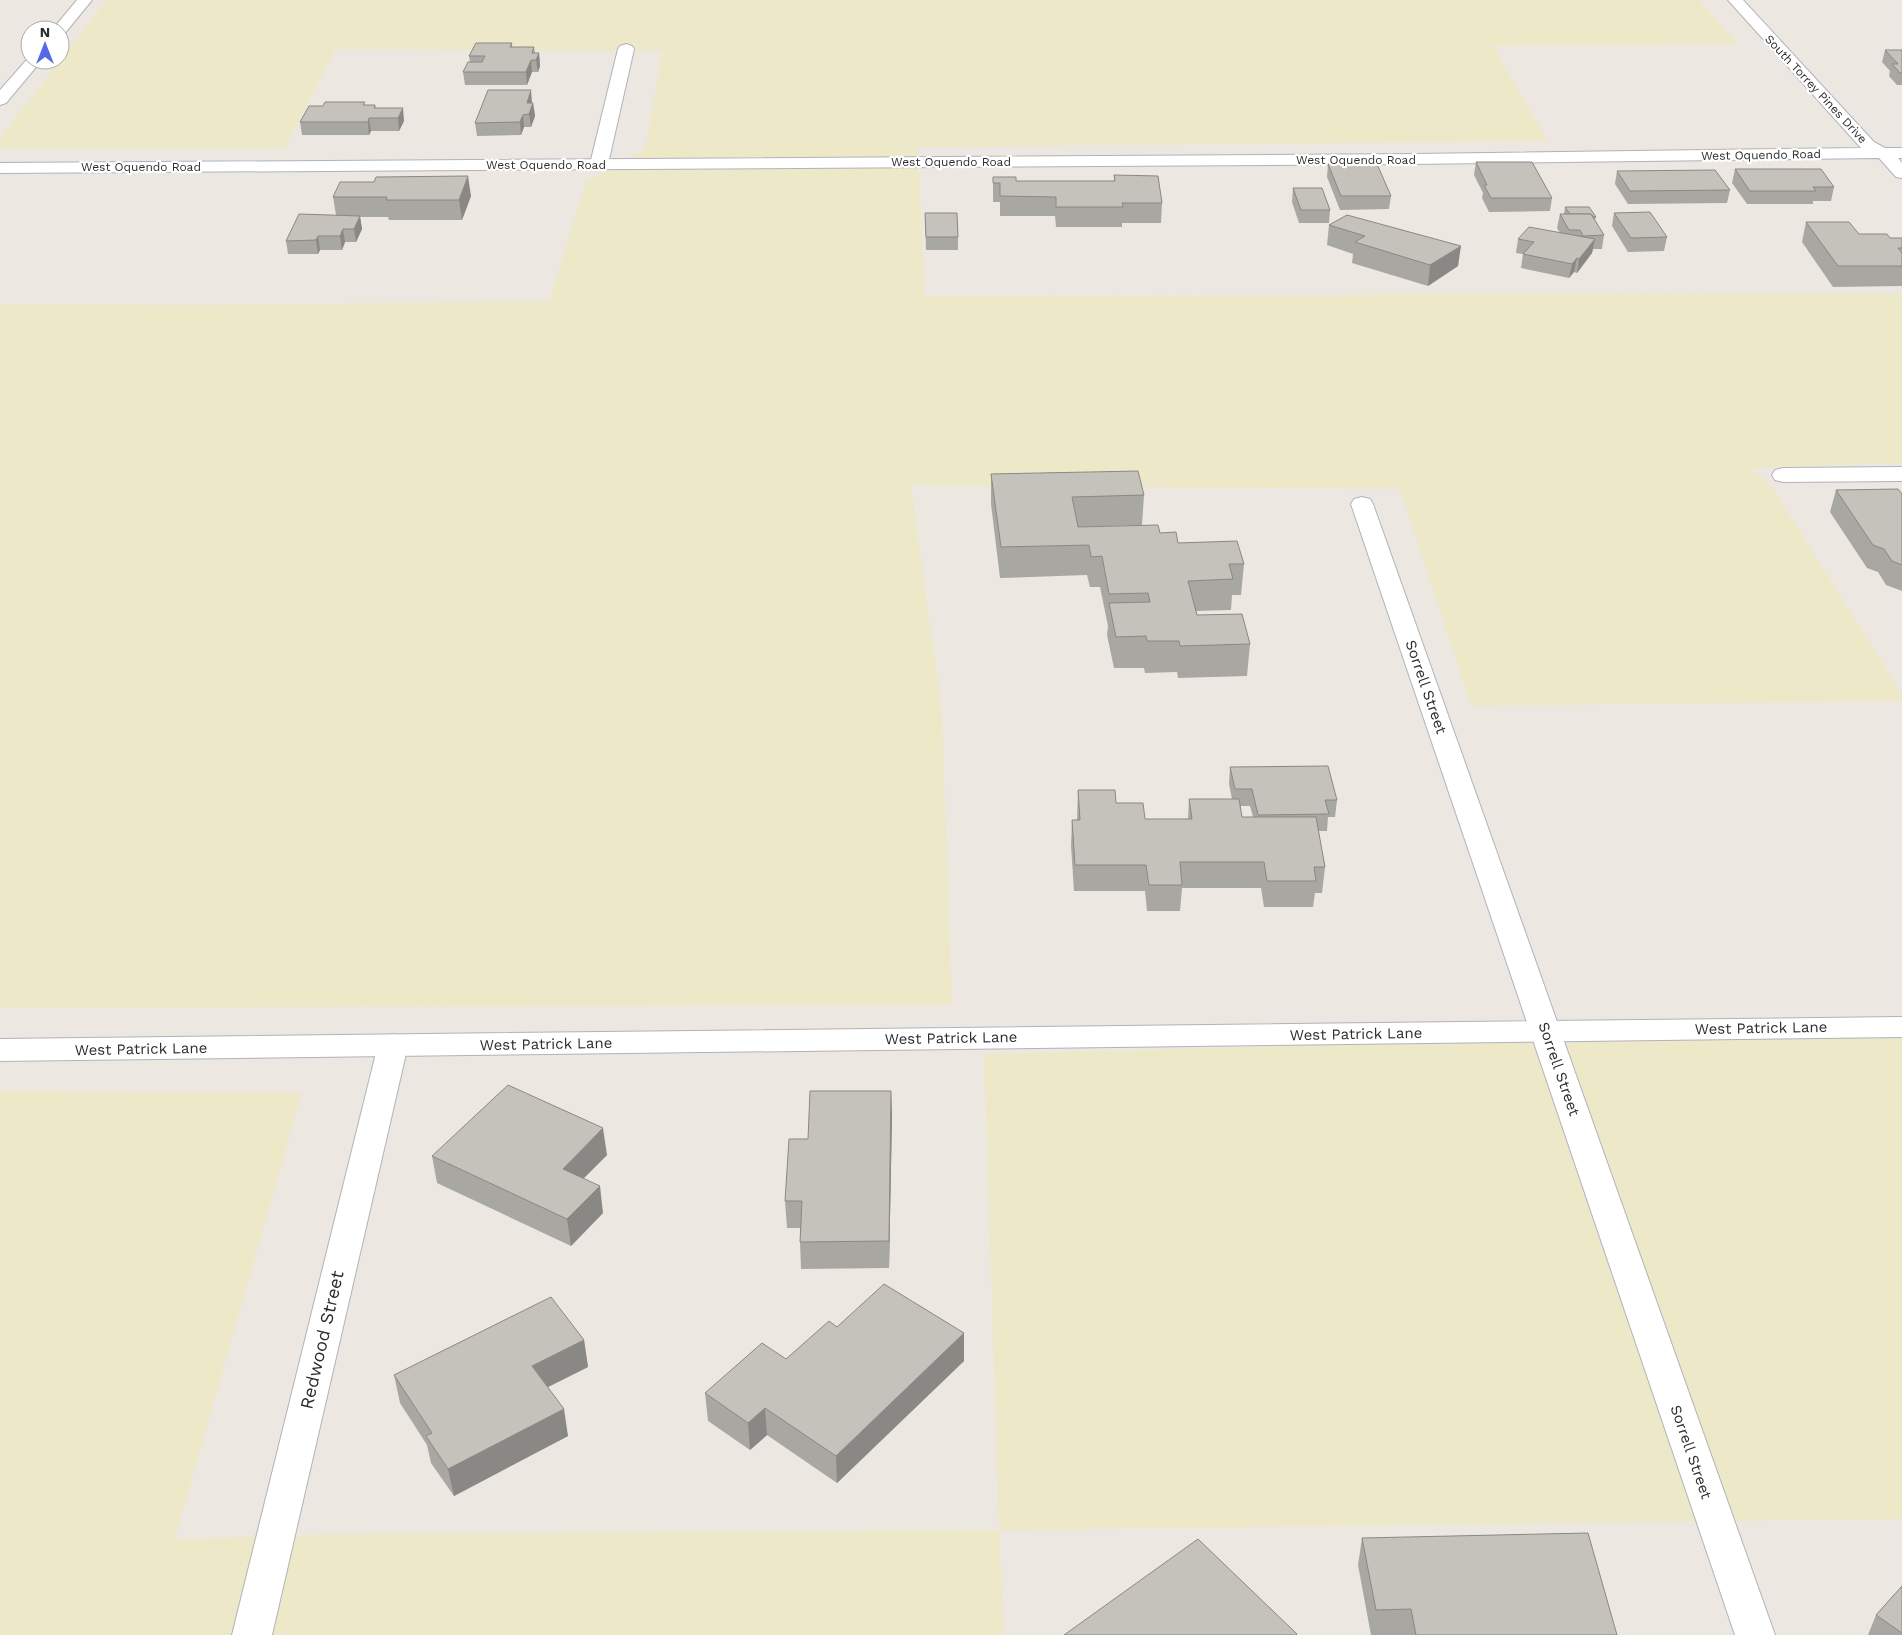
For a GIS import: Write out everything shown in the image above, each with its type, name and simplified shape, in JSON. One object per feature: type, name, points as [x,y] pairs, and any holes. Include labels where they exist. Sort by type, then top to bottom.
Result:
[{"type":"street","points":[[68,20],[85,0]]},
{"type":"street","name":"South Torrey Pines Drive","points":[[1735,0],[1868,146],[1884,154],[1902,173]]},
{"type":"street","points":[[599,164],[626,49]]},
{"type":"street","points":[[0,100],[26,70]]},
{"type":"street","name":"West Oquendo Road","points":[[0,168],[1902,154]]},
{"type":"street","points":[[1783,475],[1902,474]]},
{"type":"street","name":"Sorrell Street","points":[[1362,504],[1754,1635]]},
{"type":"street","name":"West Patrick Lane","points":[[0,1050],[1902,1027]]},
{"type":"street","name":"Redwood Street","points":[[252,1635],[392,1046]]},
{"type":"sand","points":[[107,0],[1699,0],[1738,44],[1493,46],[1548,141],[918,147],[925,296],[1902,294],[1902,463],[1750,468],[1771,485],[1902,694],[1902,701],[1471,706],[1400,489],[911,485],[942,713],[952,1005],[0,1008],[0,304],[206,305],[549,301],[586,182],[645,149],[662,51],[336,49],[285,148],[0,149],[0,138],[53,70],[70,70],[70,48]]},
{"type":"sand","points":[[1902,1029],[1902,1519],[999,1530],[984,1054]]},
{"type":"sand","points":[[0,1091],[302,1093],[175,1539],[330,1534],[999,1530],[1004,1635],[0,1635]]},
{"type":"building","points":[[476,43],[512,43],[510,47],[534,47],[532,53],[539,53],[536,60],[531,60],[526,72],[463,72],[468,62],[482,62],[485,56],[469,56]]},
{"type":"building","points":[[1885,50],[1902,50],[1902,73],[1892,64],[1898,64]]},
{"type":"building","points":[[488,90],[531,90],[527,103],[533,103],[529,114],[523,115],[520,122],[475,123]]},
{"type":"building","points":[[325,102],[365,102],[363,105],[375,105],[374,108],[403,108],[398,118],[369,118],[368,122],[300,122],[309,106],[323,106]]},
{"type":"building","points":[[1476,162],[1532,162],[1552,198],[1491,198]]},
{"type":"building","points":[[1328,164],[1377,164],[1391,196],[1341,196]]},
{"type":"building","points":[[1735,169],[1821,169],[1834,187],[1813,187],[1816,191],[1750,191]]},
{"type":"building","points":[[1715,170],[1730,190],[1630,191],[1617,171]]},
{"type":"building","points":[[1114,175],[1158,176],[1162,203],[1122,203],[1123,207],[1056,207],[1056,197],[1000,196],[1000,183],[993,183],[993,177],[1016,177],[1016,181],[1115,181]]},
{"type":"building","points":[[468,176],[459,200],[386,200],[387,197],[333,197],[340,182],[374,182],[376,177]]},
{"type":"building","points":[[1293,188],[1322,188],[1330,210],[1301,210]]},
{"type":"building","points":[[1565,207],[1589,207],[1596,217],[1591,214],[1570,214]]},
{"type":"building","points":[[1650,212],[1667,237],[1631,238],[1614,213]]},
{"type":"building","points":[[925,213],[957,213],[958,237],[926,237]]},
{"type":"building","points":[[299,214],[360,216],[354,229],[343,229],[340,236],[318,236],[316,240],[286,241]]},
{"type":"building","points":[[1560,214],[1591,214],[1604,235],[1583,236],[1580,230],[1569,230]]},
{"type":"building","points":[[1347,215],[1461,246],[1430,265],[1355,242],[1365,236],[1329,225]]},
{"type":"building","points":[[1806,222],[1849,222],[1859,234],[1887,234],[1890,238],[1902,238],[1902,248],[1898,248],[1902,253],[1902,266],[1838,266]]},
{"type":"building","points":[[1529,227],[1595,239],[1579,259],[1577,258],[1572,264],[1523,254],[1534,242],[1518,239]]},
{"type":"building","points":[[1138,471],[1144,495],[1072,497],[1078,527],[1158,525],[1160,533],[1176,532],[1178,543],[1237,541],[1244,564],[1229,564],[1233,579],[1188,581],[1197,615],[1242,614],[1250,644],[1180,646],[1179,641],[1147,641],[1146,636],[1116,637],[1109,603],[1150,602],[1148,593],[1109,594],[1102,556],[1091,557],[1089,545],[1001,547],[991,474]]},
{"type":"building","points":[[1898,489],[1902,494],[1902,565],[1892,561],[1884,549],[1873,545],[1836,490]]},
{"type":"building","points":[[1328,766],[1337,800],[1325,800],[1329,814],[1258,815],[1252,789],[1235,789],[1230,767]]},
{"type":"building","points":[[1078,790],[1115,790],[1116,803],[1143,803],[1145,819],[1192,819],[1189,799],[1239,799],[1242,817],[1316,817],[1325,867],[1314,867],[1316,881],[1267,881],[1264,862],[1180,862],[1182,885],[1149,885],[1146,865],[1075,865],[1072,820],[1080,820]]},
{"type":"building","points":[[508,1085],[603,1128],[563,1169],[600,1186],[567,1219],[432,1156]]},
{"type":"building","points":[[810,1091],[891,1091],[889,1241],[800,1242],[802,1201],[785,1201],[789,1139],[808,1139]]},
{"type":"building","points":[[884,1284],[964,1333],[836,1456],[765,1408],[748,1423],[705,1393],[762,1343],[786,1359],[829,1321],[837,1327]]},
{"type":"building","points":[[551,1297],[584,1340],[532,1366],[564,1409],[448,1469],[426,1436],[432,1433],[394,1375]]},
{"type":"building","points":[[1588,1533],[1617,1635],[1416,1635],[1411,1609],[1376,1610],[1362,1538]]},
{"type":"building","points":[[1198,1539],[1297,1634],[1064,1635]]},
{"type":"building","points":[[1902,1586],[1902,1633],[1876,1615]]}]
